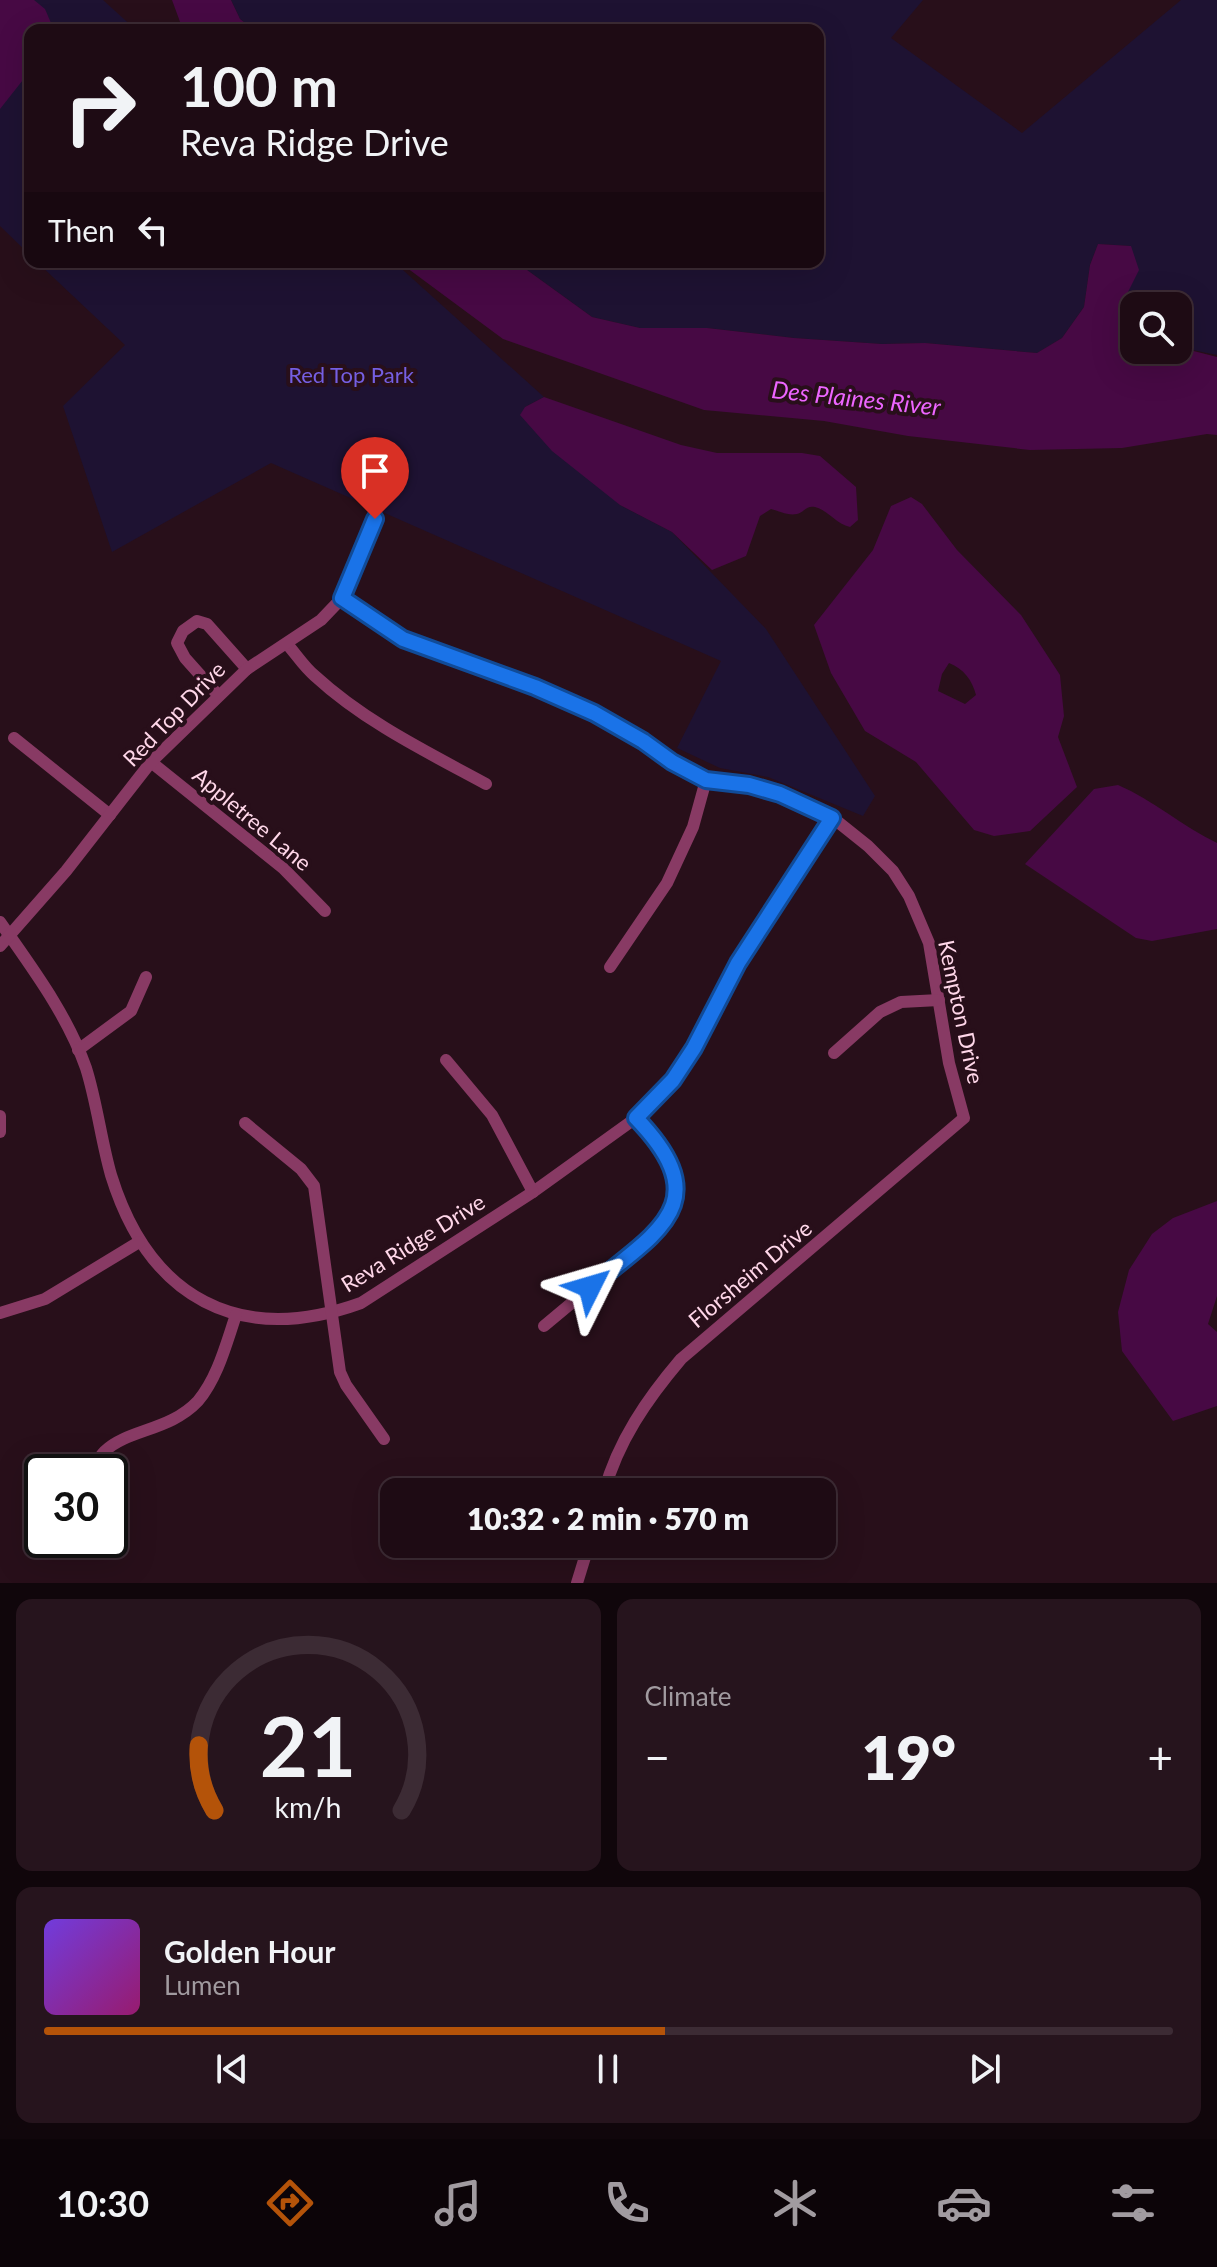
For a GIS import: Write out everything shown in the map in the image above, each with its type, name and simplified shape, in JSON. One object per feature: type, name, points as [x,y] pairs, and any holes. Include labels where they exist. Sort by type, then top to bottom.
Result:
[{"type":"street","name":"Red Top Drive","points":[[0,946],[66,871],[151,762],[247,669],[321,620],[342,598],[375,519]]},
{"type":"street","name":"Kempton Drive","points":[[342,598],[403,639],[535,687],[594,713],[706,780],[749,785],[780,794],[832,818],[868,846],[893,871],[909,896],[929,943],[949,1063],[964,1118]]},
{"type":"street","points":[[218,695],[185,658],[177,643],[190,623],[197,621],[207,624],[247,669]]},
{"type":"street","points":[[287,644],[312,674],[348,704],[391,733],[486,784]]},
{"type":"street","points":[[14,738],[110,815]]},
{"type":"street","name":"Appletree Lane","points":[[151,762],[283,868],[325,911]]},
{"type":"street","points":[[610,967],[667,883],[693,827],[706,780]]},
{"type":"street","name":"Reva Ridge Drive","points":[[0,922],[65,1019],[99,1115],[111,1173],[139,1242],[178,1284],[199,1298],[236,1315],[293,1320],[331,1314],[361,1303],[533,1192],[636,1118],[673,1080],[694,1048],[741,957],[832,818]]},
{"type":"street","points":[[78,1050],[131,1011],[146,977]]},
{"type":"street","points":[[834,1053],[880,1012],[901,1002],[939,1000]]},
{"type":"street","points":[[446,1060],[492,1115],[533,1192]]},
{"type":"street","points":[[0,1116],[0,1132]]},
{"type":"street","points":[[544,1326],[659,1230],[670,1214],[675,1191],[674,1169],[659,1143],[636,1118]]},
{"type":"street","name":"Florsheim Drive","points":[[609,1478],[625,1436],[654,1390],[681,1359],[964,1118]]},
{"type":"street","points":[[245,1123],[301,1169],[314,1186],[340,1372],[384,1439]]},
{"type":"street","points":[[0,1313],[45,1299],[139,1242]]},
{"type":"street","points":[[102,1454],[114,1445],[165,1425],[198,1400],[216,1372],[236,1315]]},
{"type":"street","points":[[577,1583],[585,1558]]},
{"type":"green space","points":[[0,0],[103,0],[129,24],[24,24],[24,249],[0,226]]},
{"type":"green space","points":[[231,0],[923,0],[891,38],[1022,133],[1181,0],[1217,0],[1217,355],[1192,350],[1192,292],[1124,292],[1131,246],[1098,244],[1090,265],[1084,307],[1062,338],[1037,353],[925,343],[882,344],[794,338],[707,328],[640,328],[592,317],[524,268],[824,268],[824,24],[246,24],[240,19]]},
{"type":"green space","name":"Red Top Park","points":[[43,268],[401,268],[544,397],[525,407],[620,505],[672,532],[766,629],[875,796],[863,816],[768,777],[720,768],[677,748],[721,661],[271,463],[112,552],[63,406],[125,345]]},
{"type":"water","points":[[0,0],[34,0],[45,9],[51,24],[24,24],[24,79],[0,109]]},
{"type":"water","points":[[172,0],[231,0],[240,19],[246,24],[181,24]]},
{"type":"water","name":"Des Plaines River","points":[[1098,244],[1131,246],[1139,270],[1128,292],[1120,292],[1120,364],[1192,364],[1192,351],[1217,357],[1217,435],[1122,448],[1030,450],[908,436],[824,421],[704,410],[503,339],[407,268],[524,268],[592,317],[640,328],[707,328],[794,338],[882,344],[925,343],[1037,353],[1062,338],[1084,307],[1090,265]]},
{"type":"water","points":[[544,397],[681,445],[717,453],[802,453],[820,456],[856,487],[858,520],[850,527],[815,507],[794,514],[771,509],[760,516],[746,556],[712,570],[672,532],[620,505],[552,451],[520,415],[525,407]]},
{"type":"water","points":[[911,497],[922,504],[957,550],[1021,615],[1060,675],[1064,716],[1058,737],[1077,787],[1030,831],[994,836],[974,830],[916,762],[865,731],[831,673],[814,625],[873,550],[891,506]],"holes":[[[949,663],[967,676],[976,695],[965,704],[938,691],[942,674]]]},
{"type":"water","points":[[1118,785],[1217,843],[1217,929],[1152,941],[1136,938],[1025,864],[1094,789]]},
{"type":"water","points":[[1217,1201],[1217,1296],[1208,1324],[1217,1332],[1217,1406],[1173,1421],[1122,1351],[1118,1312],[1129,1270],[1152,1234],[1173,1218]]},
{"type":"route","points":[[375,519],[342,598],[403,639],[535,687],[594,713],[706,780],[749,785],[780,794],[832,818],[748,946],[694,1048],[673,1080],[636,1118],[659,1143],[674,1169],[675,1191],[670,1214],[659,1230],[590,1287]]}]
